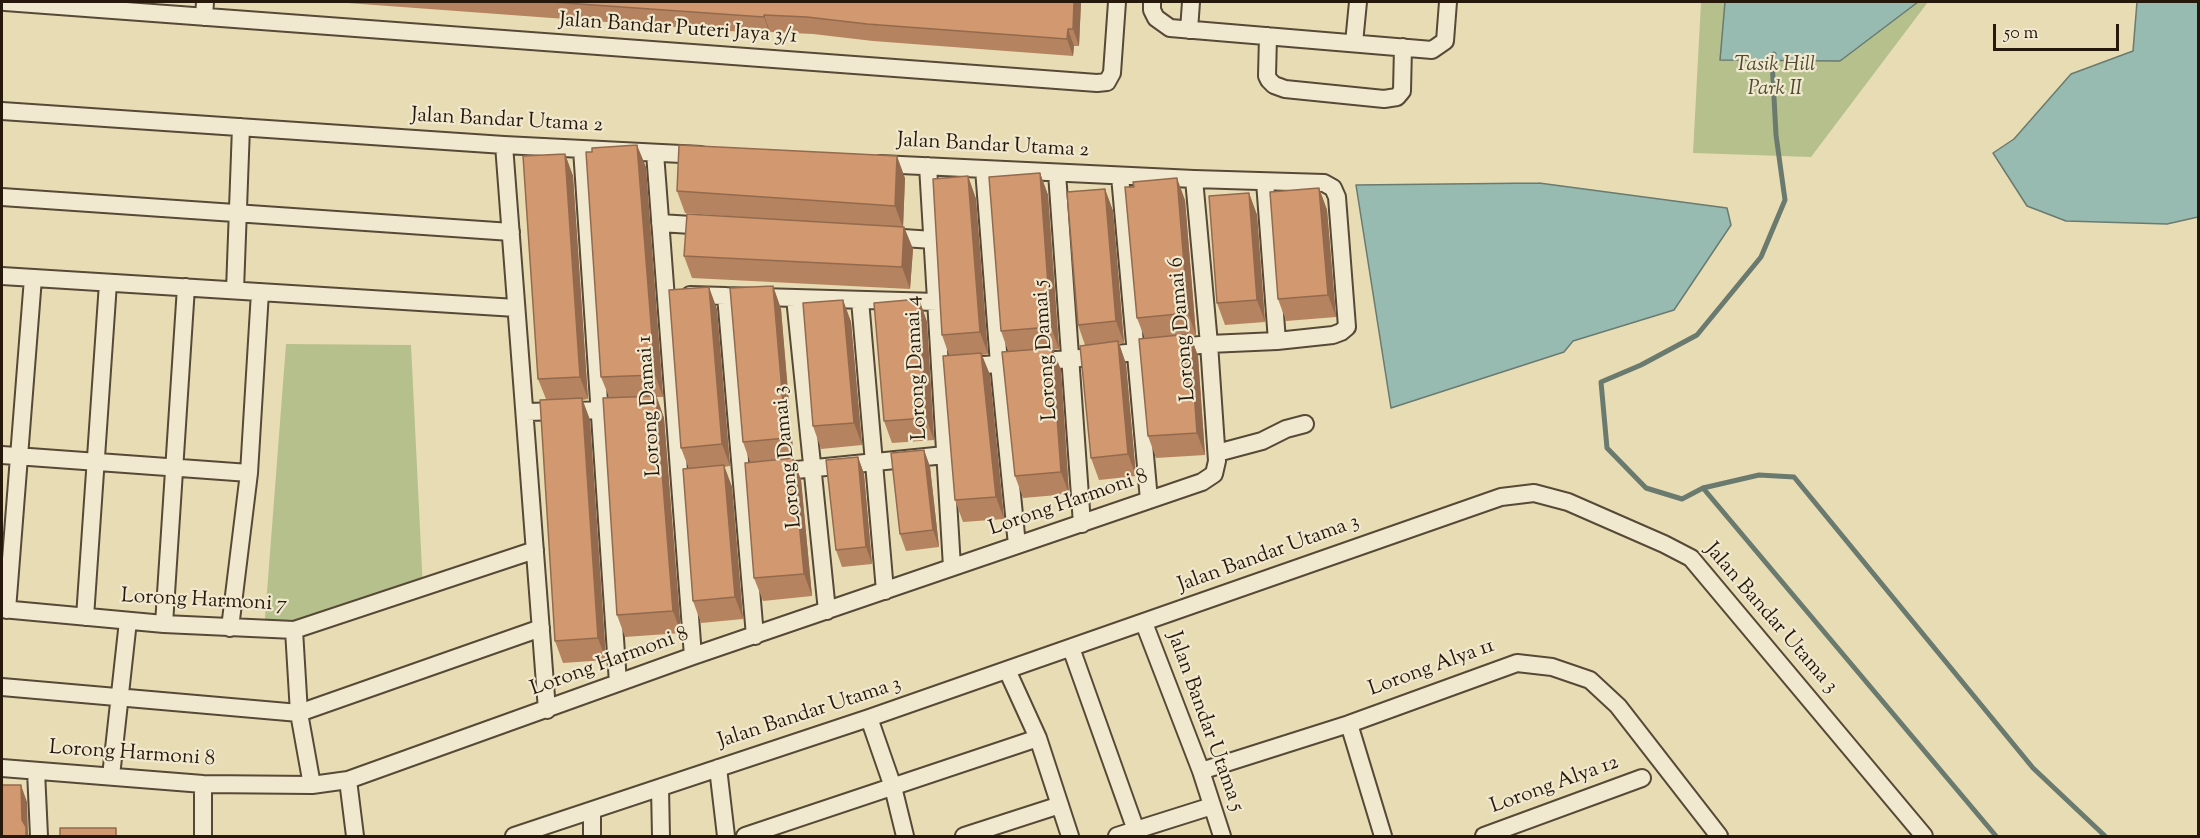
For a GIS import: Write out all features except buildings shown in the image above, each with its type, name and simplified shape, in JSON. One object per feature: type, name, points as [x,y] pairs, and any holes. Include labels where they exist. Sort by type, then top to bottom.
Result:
[{"type":"street","name":"Jalan Bandar Puteri Jaya 3/1","points":[[5,2],[204,9],[1097,83],[1107,82],[1112,73],[1117,2]]},
{"type":"street","points":[[1152,2],[1152,10],[1161,23],[1170,28],[1432,50],[1445,41],[1448,2]]},
{"type":"street","points":[[1189,30],[1191,2]]},
{"type":"street","points":[[1354,43],[1358,2]]},
{"type":"street","points":[[1268,36],[1267,76],[1274,85],[1285,89],[1384,99],[1397,97],[1402,91],[1403,47]]},
{"type":"street","name":"Jalan Bandar Utama 2","points":[[2,111],[504,145],[714,156]]},
{"type":"street","points":[[234,291],[242,127]]},
{"type":"street","points":[[504,145],[547,710]]},
{"type":"street","points":[[582,149],[618,683]]},
{"type":"street","name":"Lorong Damai 1","points":[[655,153],[665,295],[668,407],[679,482],[693,656]]},
{"type":"street","name":"Jalan Bandar Utama 2","points":[[868,163],[1120,176],[1324,183],[1333,188],[1337,197],[1347,327],[1333,334],[1277,341]]},
{"type":"street","name":"Lorong Damai 4","points":[[928,166],[952,567]]},
{"type":"street","points":[[984,169],[999,364],[1017,545]]},
{"type":"street","name":"Lorong Damai 5","points":[[1057,173],[1082,524]]},
{"type":"street","points":[[1120,176],[1149,500]]},
{"type":"street","name":"Lorong Damai 6","points":[[1194,179],[1217,453],[1217,467],[1214,474]]},
{"type":"street","points":[[940,368],[1071,359],[1209,344],[1277,341],[1265,182]]},
{"type":"street","points":[[2,197],[511,232]]},
{"type":"street","points":[[660,223],[719,227]]},
{"type":"street","points":[[874,236],[933,240]]},
{"type":"street","points":[[2,276],[516,308]]},
{"type":"street","points":[[4,610],[33,278]]},
{"type":"street","points":[[85,617],[108,283]]},
{"type":"street","points":[[164,624],[186,287]]},
{"type":"street","points":[[230,628],[249,474],[260,292]]},
{"type":"street","points":[[665,295],[937,302]]},
{"type":"street","points":[[726,296],[755,636]]},
{"type":"street","name":"Lorong Damai 3","points":[[795,298],[827,611]]},
{"type":"street","points":[[860,300],[885,591]]},
{"type":"street","points":[[525,412],[631,409]]},
{"type":"street","points":[[1217,453],[1262,441],[1286,429],[1305,424]]},
{"type":"street","points":[[2,455],[249,474]]},
{"type":"street","points":[[720,478],[945,455]]},
{"type":"street","name":"Lorong Harmoni 8","points":[[2,768],[203,783],[312,785],[348,780],[693,656],[1202,482],[1214,474]]},
{"type":"street","points":[[679,482],[700,480]]},
{"type":"street","name":"Jalan Bandar Utama 3","points":[[517,836],[1144,623],[1501,496],[1534,493],[1568,502],[1691,558],[1924,837]]},
{"type":"street","name":"Lorong Harmoni 7","points":[[4,610],[164,624],[294,630],[535,550]]},
{"type":"street","points":[[111,776],[128,621]]},
{"type":"street","name":"Jalan Bandar Utama 5","points":[[1144,623],[1201,771],[1221,837]]},
{"type":"street","points":[[2,687],[299,713],[541,628]]},
{"type":"street","points":[[294,630],[299,713],[312,785]]},
{"type":"street","points":[[1071,648],[1137,833]]},
{"type":"street","name":"Lorong Alya 11","points":[[1201,771],[1349,724],[1517,663],[1552,667],[1590,680],[1618,706],[1719,837]]},
{"type":"street","points":[[1007,670],[1038,738],[1070,837]]},
{"type":"street","points":[[869,718],[893,787],[905,837]]},
{"type":"street","points":[[1349,724],[1383,837]]},
{"type":"street","points":[[745,837],[1038,738]]},
{"type":"street","points":[[718,768],[726,837]]},
{"type":"street","points":[[36,771],[39,837]]},
{"type":"street","name":"Lorong Alya 12","points":[[1484,837],[1642,778]]},
{"type":"street","points":[[348,780],[356,837]]},
{"type":"street","points":[[203,783],[203,837]]},
{"type":"street","points":[[660,789],[661,837]]},
{"type":"street","points":[[964,837],[999,831],[1060,805]]},
{"type":"street","points":[[1117,837],[1137,833],[1212,806]]},
{"type":"street","points":[[591,811],[592,837]]},
{"type":"green space","name":"Tasik Hill Park II","points":[[1701,2],[1928,2],[1811,157],[1693,153]]},
{"type":"green space","points":[[286,344],[411,345],[423,590],[264,631]]},
{"type":"water","points":[[1725,2],[1918,2],[1840,61],[1720,60]]},
{"type":"water","points":[[2137,2],[2198,2],[2198,217],[2167,224],[2066,221],[2027,206],[1993,153],[2014,139],[2071,74],[2133,51]]},
{"type":"water","points":[[1539,183],[1727,208],[1731,225],[1674,310],[1573,341],[1564,352],[1391,408],[1356,185]]},
{"type":"waterway","points":[[1774,54],[1772,60],[1776,135],[1785,200],[1761,257],[1697,335],[1641,365],[1601,382],[1607,448],[1646,488],[1682,499],[1703,488],[1759,475],[1794,477],[2033,768],[2105,836]]},
{"type":"waterway","points":[[1703,488],[1996,836]]}]
